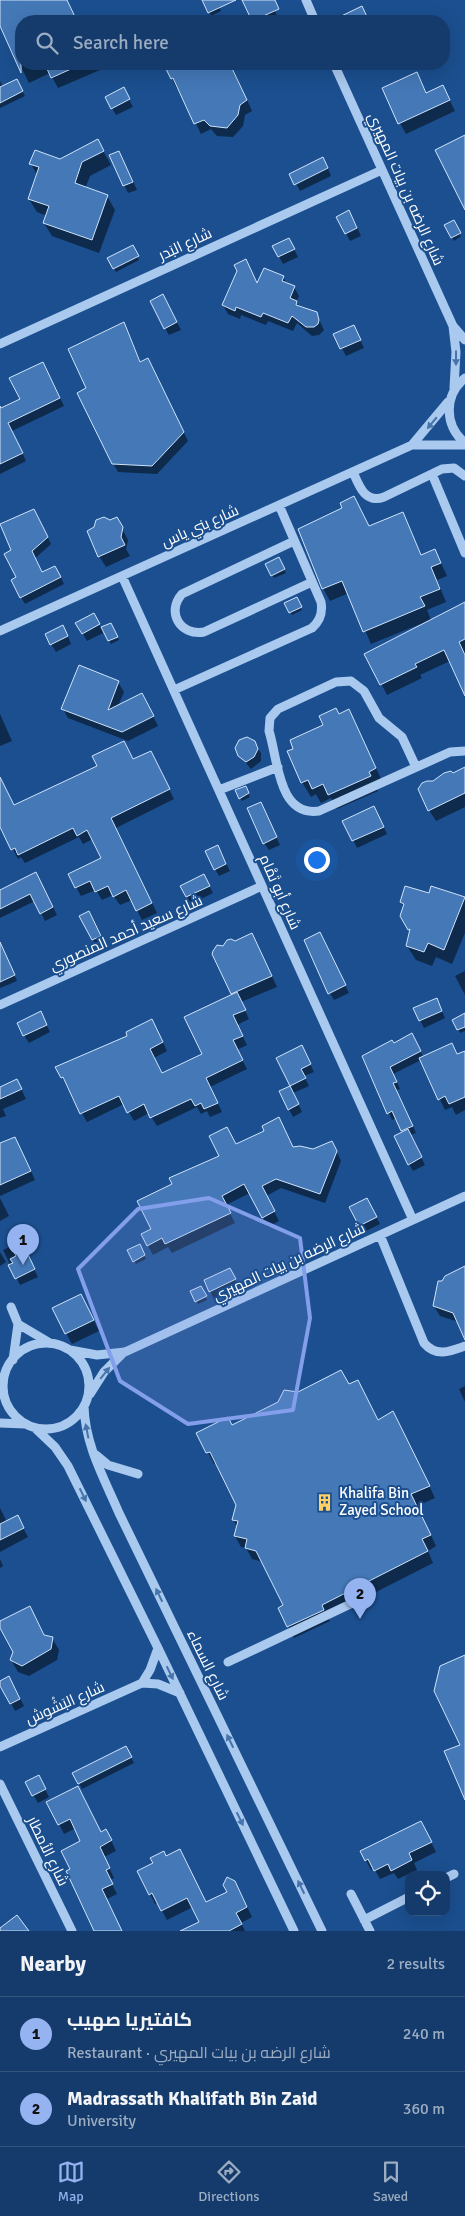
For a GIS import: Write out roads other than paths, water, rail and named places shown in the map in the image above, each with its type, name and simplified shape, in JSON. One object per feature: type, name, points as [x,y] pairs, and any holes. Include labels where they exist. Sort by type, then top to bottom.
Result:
[{"type":"street","points":[[306,0],[312,15]]},
{"type":"street","name":"شارع الرضه بن بيات المهيري","points":[[337,70],[453,326],[465,340]]},
{"type":"street","name":"شارع البَدر","points":[[0,344],[382,170]]},
{"type":"street","name":"شارع الرضه بن بيات المهيري","points":[[453,326],[456,358],[454,390]]},
{"type":"street","points":[[465,378],[454,390],[450,400],[450,421],[454,430],[465,444]]},
{"type":"street","name":"شارع بني ياس","points":[[412,446],[450,400]]},
{"type":"street","name":"شارع بني ياس","points":[[0,631],[412,446],[465,444]]},
{"type":"street","points":[[353,472],[364,494],[368,497],[379,499],[448,468],[460,470],[465,476]]},
{"type":"street","points":[[432,474],[465,553]]},
{"type":"street","points":[[174,690],[312,628],[318,621],[322,612],[320,602],[279,506]]},
{"type":"street","points":[[294,541],[182,594],[175,606],[176,619],[184,629],[190,632],[204,632],[312,582]]},
{"type":"street","name":"شارع أبو تَمَّام","points":[[122,576],[413,1220]]},
{"type":"street","points":[[416,767],[398,731],[379,718],[361,687],[346,680],[336,682],[274,713],[268,727],[281,781],[290,801],[299,809],[312,812],[318,811],[450,752],[465,751]]},
{"type":"street","points":[[219,790],[278,767]]},
{"type":"street","name":"شارع سعيد أحمد المنصوري","points":[[0,1005],[262,886]]},
{"type":"street","name":"شارع الرضه بن بيات المهيري","points":[[70,1350],[97,1355],[125,1352],[465,1196]]},
{"type":"street","points":[[380,1235],[424,1343],[433,1351],[439,1353],[451,1352],[465,1346]]},
{"type":"street","points":[[11,1307],[18,1324],[13,1360],[4,1379],[2,1392],[10,1409],[25,1424]]},
{"type":"street","points":[[0,1423],[25,1424],[44,1429],[63,1426],[79,1414],[88,1396],[88,1375],[81,1362],[70,1350],[51,1343],[18,1324]]},
{"type":"street","points":[[13,1360],[29,1347],[51,1343]]},
{"type":"street","name":"شارع الرضه بن بيات المهيري","points":[[88,1396],[104,1372],[125,1352]]},
{"type":"street","name":"شارع السماء","points":[[84,1406],[86,1429],[92,1452],[173,1625],[322,1931]]},
{"type":"street","points":[[35,1428],[55,1447],[68,1466],[180,1693],[294,1931]]},
{"type":"street","points":[[92,1452],[108,1465],[138,1474]]},
{"type":"street","points":[[228,1662],[360,1599]]},
{"type":"street","points":[[158,1648],[150,1670],[142,1683],[166,1686],[180,1693]]},
{"type":"street","name":"شارع البَشُوش","points":[[0,1747],[142,1683]]},
{"type":"street","name":"شارع الأمطار","points":[[0,1784],[72,1931]]},
{"type":"street","points":[[351,1894],[370,1931]]},
{"type":"street","points":[[364,1920],[405,1899]]},
{"type":"place","name":"كافتيريا صهيب","points":[[23,1265]]},
{"type":"place","name":"Khalifa Bin Zayed School","points":[[325,1502]]},
{"type":"place","name":"Madrassath Khalifath Bin Zaid","points":[[360,1619]]}]
